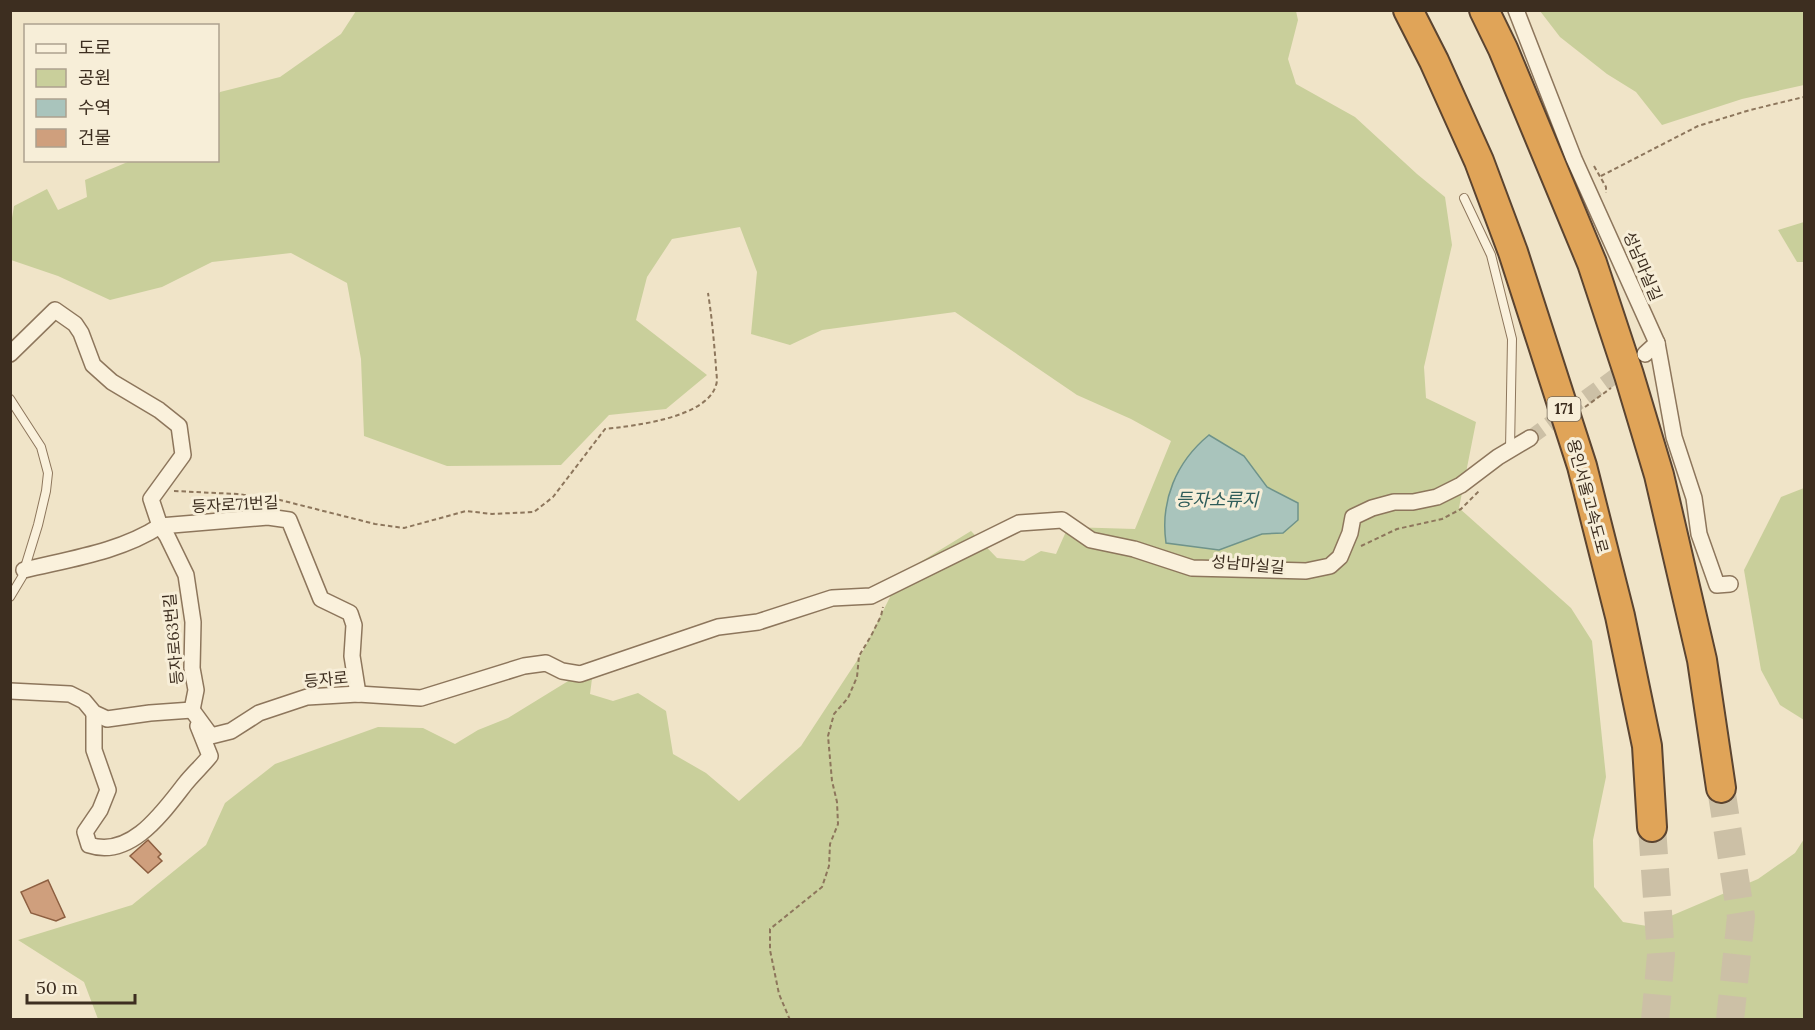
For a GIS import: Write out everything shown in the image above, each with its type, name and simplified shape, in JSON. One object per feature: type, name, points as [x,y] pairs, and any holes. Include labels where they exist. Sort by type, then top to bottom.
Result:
[{"type":"highway","name":"용인서울고속도로","points":[[1408,10],[1434,61],[1479,161],[1513,252],[1582,466],[1620,616],[1647,746],[1652,827]]},
{"type":"highway","points":[[1484,10],[1503,49],[1592,263],[1629,375],[1659,475],[1702,660],[1721,788]]},
{"type":"street","points":[[1516,10],[1585,184],[1657,343],[1674,437],[1694,498],[1699,534],[1717,585],[1730,585]]},
{"type":"street","points":[[10,354],[55,310],[75,324],[81,333],[93,365],[112,382],[159,410],[179,426],[183,455],[156,491]]},
{"type":"street","points":[[1645,354],[1657,343]]},
{"type":"street","points":[[1510,450],[1530,438]]},
{"type":"street","name":"등자로","points":[[192,711],[211,736],[231,731],[259,713],[307,697],[358,694],[421,698],[524,666],[546,663],[580,674],[718,627],[758,621],[832,598],[871,596],[1019,523],[1062,520],[1091,540],[1134,549],[1192,568],[1306,571],[1330,566],[1340,557],[1350,533],[1353,516],[1394,502],[1413,502],[1437,497],[1461,485],[1510,450]]},
{"type":"street","name":"등자로63번길","points":[[156,491],[151,499],[160,526],[186,575],[193,622],[192,668],[196,690],[192,711]]},
{"type":"street","name":"등자로71번길","points":[[160,526],[268,517],[289,520],[321,599],[350,613],[354,625],[352,656],[358,694]]},
{"type":"street","points":[[24,570],[114,547],[160,526]]},
{"type":"street","points":[[10,691],[70,694],[84,701],[94,713],[107,719],[150,713],[192,711],[210,756],[152,824],[135,837],[101,849],[89,844],[85,832],[100,810],[108,790],[94,750],[94,713]]},
{"type":"lane","points":[[1464,198],[1491,255],[1512,339],[1510,450]]},
{"type":"lane","points":[[10,399],[40,447],[48,473],[46,491],[24,570],[10,597]]},
{"type":"path","points":[[1585,184],[1698,126],[1804,97]]},
{"type":"path","points":[[1589,158],[1606,187],[1606,198]]},
{"type":"path","points":[[156,491],[237,494],[269,499],[375,524],[404,528],[466,511],[492,514],[534,512],[553,497],[605,429],[641,426],[688,412],[706,400],[717,385],[714,333],[708,294]]},
{"type":"path","points":[[1583,408],[1611,388]]},
{"type":"path","points":[[1357,548],[1397,529],[1442,519],[1461,509],[1478,494],[1484,484]]},
{"type":"path","points":[[790,1020],[779,994],[770,950],[770,928],[822,887],[829,866],[830,844],[838,824],[828,736],[834,714],[848,698],[857,677],[859,656],[881,616],[883,605]]},
{"type":"green space","points":[[356,11],[1296,11],[1298,20],[1288,59],[1296,84],[1355,117],[1445,197],[1452,245],[1424,367],[1426,398],[1476,422],[1459,508],[1571,608],[1592,641],[1606,777],[1593,840],[1594,887],[1623,922],[1647,926],[1758,879],[1795,853],[1804,839],[1804,1019],[98,1019],[84,982],[18,940],[132,905],[206,845],[225,803],[275,764],[378,727],[423,728],[455,744],[478,730],[508,718],[578,675],[593,671],[590,694],[613,701],[638,693],[666,711],[673,754],[706,773],[739,801],[801,746],[862,653],[890,597],[886,583],[971,531],[997,558],[1024,561],[1041,551],[1056,554],[1068,527],[1135,529],[1171,441],[1131,419],[1077,395],[955,312],[822,330],[790,345],[751,334],[757,272],[740,227],[672,239],[647,277],[636,320],[707,375],[666,409],[609,415],[561,465],[447,466],[364,436],[361,359],[347,283],[291,253],[212,262],[162,287],[110,300],[58,276],[11,260],[11,224],[14,206],[47,189],[58,210],[87,197],[85,180],[128,162],[219,162],[220,92],[280,77],[341,34]]},
{"type":"green space","points":[[1540,11],[1802,11],[1804,12],[1804,85],[1742,99],[1662,125],[1636,92],[1607,74],[1560,37]]},
{"type":"green space","points":[[1804,222],[1804,262],[1797,262],[1778,230]]},
{"type":"green space","points":[[1804,488],[1804,720],[1780,705],[1761,670],[1744,570],[1781,497]]},
{"type":"water","name":"등자소류지","points":[[1209,435],[1244,456],[1267,487],[1298,503],[1298,520],[1283,533],[1262,534],[1219,550],[1166,543],[1166,512],[1173,483],[1188,457]]},
{"type":"building","points":[[148,840],[161,854],[158,857],[162,861],[148,873],[130,856]]},
{"type":"building","points":[[48,880],[65,917],[56,921],[31,913],[21,892]]},
{"type":"tunnel","points":[[1530,438],[1645,354]]},
{"type":"tunnel","points":[[1721,788],[1741,917],[1730,1020]]},
{"type":"tunnel","points":[[1652,827],[1661,955],[1655,1020]]}]
